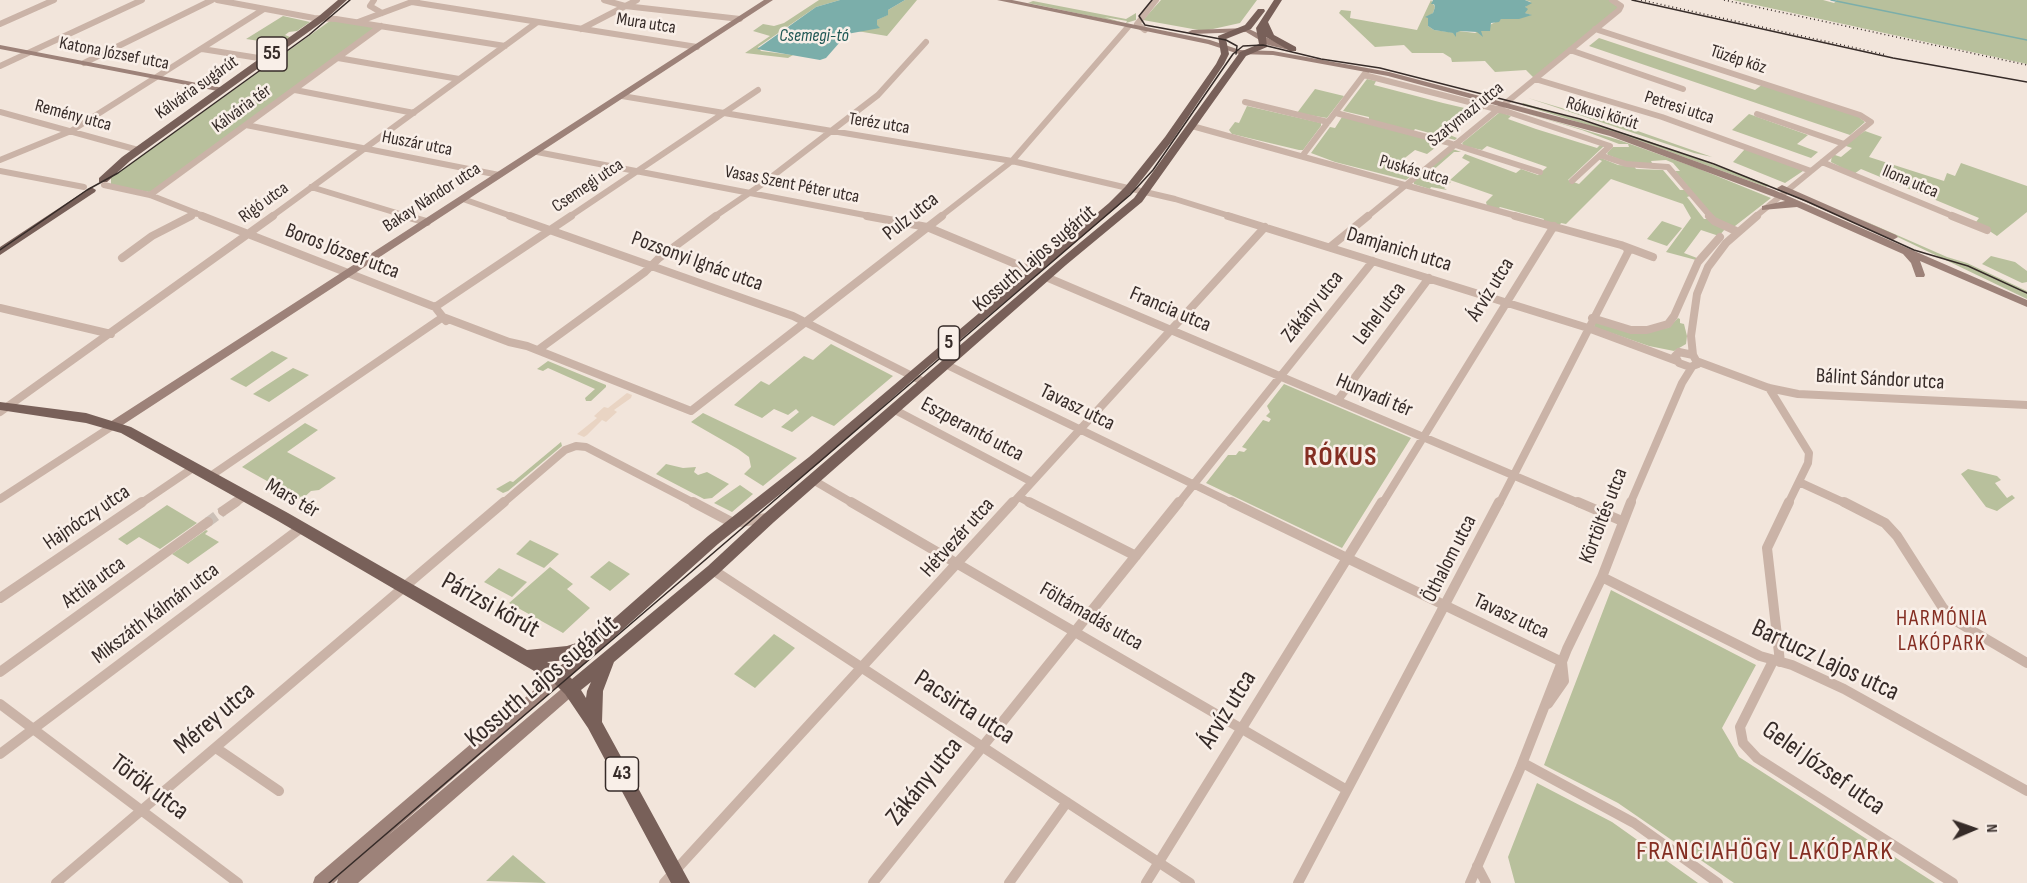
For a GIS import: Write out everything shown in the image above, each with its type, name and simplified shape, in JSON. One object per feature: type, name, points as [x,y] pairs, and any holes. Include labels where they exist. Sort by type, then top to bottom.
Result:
[{"type":"main road","name":"Kálvária sugárút","points":[[0,252],[322,18],[343,0]]},
{"type":"main road","name":"Bakay Nándor utca","points":[[114,425],[769,0]]},
{"type":"main road","points":[[1001,0],[1133,26],[1201,33],[1243,30]]},
{"type":"main road","points":[[1221,45],[1220,40],[1224,36],[1243,30],[1253,22],[1269,0]]},
{"type":"main road","points":[[1262,38],[1260,28],[1278,0]]},
{"type":"main road","points":[[1267,16],[1265,28],[1270,36],[1293,49]]},
{"type":"main road","name":"Rókusi körút","points":[[1133,26],[1221,45],[1244,53],[1273,53],[1506,103]]},
{"type":"main road","name":"Rókusi körút","points":[[1243,30],[1293,49],[1393,68],[1643,143],[1854,218],[1958,272],[2027,304]]},
{"type":"main road","name":"Kossuth Lajos sugárút","points":[[345,883],[565,683],[602,639],[732,523],[814,460],[911,376],[1040,274],[1117,219],[1146,192],[1244,53],[1262,47],[1264,42],[1262,38]]},
{"type":"main road","name":"Kossuth Lajos sugárút","points":[[321,883],[565,683],[609,659],[926,383],[1129,189],[1180,123],[1220,64],[1225,54],[1221,45]]},
{"type":"main road","name":"Katona József utca","points":[[0,47],[223,90]]},
{"type":"main road","name":"Kálvária sugárút","points":[[0,247],[93,186]]},
{"type":"main road","name":"Rókusi körút","points":[[1783,193],[1812,209],[1905,251],[1934,260]]},
{"type":"main road","points":[[1765,208],[1782,204],[1812,209]]},
{"type":"main road","points":[[1905,251],[1916,262],[1920,275]]},
{"type":"main road","name":"Mars tér","points":[[3,408],[86,418],[114,425],[301,528],[404,589]]},
{"type":"main road","name":"Párizsi körút","points":[[404,589],[526,657],[565,683],[594,723],[673,879]]},
{"type":"main road","name":"5","points":[[526,657],[568,653],[602,639]]},
{"type":"main road","points":[[594,723],[595,691],[609,659]]},
{"type":"street","points":[[0,24],[54,0]]},
{"type":"street","points":[[0,66],[142,0]]},
{"type":"street","points":[[84,63],[212,0]]},
{"type":"street","points":[[217,0],[505,46]]},
{"type":"street","points":[[374,0],[370,6],[382,13]]},
{"type":"street","points":[[604,0],[625,6],[740,19]]},
{"type":"street","points":[[581,29],[637,0]]},
{"type":"street","name":"Pulz utca","points":[[538,350],[691,411],[1012,161],[1156,0]]},
{"type":"street","name":"Szatymazi utca","points":[[1330,247],[1622,7],[1612,0]]},
{"type":"street","points":[[358,22],[415,1]]},
{"type":"street","name":"Mura utca","points":[[415,1],[536,23],[697,47]]},
{"type":"street","points":[[0,160],[71,131],[264,9]]},
{"type":"street","name":"Rigó utca","points":[[3,408],[111,334],[536,23]]},
{"type":"street","name":"Kálvária tér","points":[[150,195],[381,26]]},
{"type":"street","name":"Tüzép köz","points":[[1595,29],[1860,115],[1871,122]]},
{"type":"street","points":[[435,307],[443,317],[538,350],[866,104],[881,92],[926,42]]},
{"type":"street","points":[[202,48],[265,59]]},
{"type":"street","points":[[1570,50],[1683,89]]},
{"type":"street","points":[[338,58],[459,79]]},
{"type":"street","points":[[1303,155],[1366,72]]},
{"type":"street","name":"Petresi utca","points":[[1535,79],[1662,117],[1811,171]]},
{"type":"street","points":[[295,90],[414,112]]},
{"type":"street","name":"Csemegi utca","points":[[435,307],[758,90]]},
{"type":"street","name":"Teréz utca","points":[[622,96],[828,133],[1012,161],[1129,189]]},
{"type":"street","points":[[1245,102],[1329,122]]},
{"type":"street","name":"Rókusi körút","points":[[1506,103],[1603,142]]},
{"type":"street","name":"Remény utca","points":[[0,112],[138,150]]},
{"type":"street","points":[[1336,113],[1454,144],[1540,172]]},
{"type":"street","points":[[1757,114],[1844,144]]},
{"type":"street","points":[[1694,363],[1691,336],[1697,294],[1712,261],[1736,231],[1871,122]]},
{"type":"street","points":[[246,125],[364,149]]},
{"type":"street","name":"Puskás utca","points":[[1192,126],[1621,244],[1627,249],[1653,257]]},
{"type":"street","points":[[1572,181],[1610,146],[1603,142]]},
{"type":"street","name":"Huszár utca","points":[[364,149],[499,176]]},
{"type":"street","name":"Vasas Szent Péter utca","points":[[537,152],[927,227],[1040,274]]},
{"type":"street","points":[[1600,155],[1626,164],[1668,167],[1714,221],[1736,231]]},
{"type":"street","name":"Ilona utca","points":[[1822,162],[1987,230]]},
{"type":"street","name":"Boros József utca","points":[[0,171],[150,195],[435,307]]},
{"type":"street","points":[[311,187],[427,222]]},
{"type":"street","points":[[1129,189],[1146,192]]},
{"type":"street","name":"Damjanich utca","points":[[1146,192],[1330,247],[1679,357]]},
{"type":"street","name":"Pozsonyi Ignác utca","points":[[464,199],[805,322],[911,376]]},
{"type":"street","points":[[122,258],[152,236],[195,213]]},
{"type":"street","name":"Árvíz utca","points":[[1424,436],[1554,226]]},
{"type":"street","name":"Hétvezér utca","points":[[673,879],[1079,429],[1265,227]]},
{"type":"street","points":[[1592,318],[1631,330],[1647,330],[1668,324],[1674,316],[1698,262],[1720,237]]},
{"type":"street","name":"Öthalom utca","points":[[1298,883],[1446,606],[1592,318],[1628,252],[1627,249]]},
{"type":"street","name":"Zákány utca","points":[[1281,376],[1373,261]]},
{"type":"street","name":"Francia utca","points":[[1040,274],[1281,376]]},
{"type":"street","name":"Lehel utca","points":[[1338,400],[1429,278]]},
{"type":"street","points":[[0,308],[111,334]]},
{"type":"street","points":[[209,477],[443,317]]},
{"type":"street","points":[[1682,383],[1679,357],[1691,336]]},
{"type":"street","points":[[1679,357],[1694,363]]},
{"type":"street","points":[[1679,357],[1694,363]]},
{"type":"street","name":"Bálint Sándor utca","points":[[1694,363],[1769,388],[1798,394],[2027,405]]},
{"type":"street","name":"Körtöltés utca","points":[[1470,883],[1544,707],[1562,687],[1565,672],[1562,662],[1602,577],[1622,521],[1682,383],[1694,363]]},
{"type":"street","name":"Tavasz utca","points":[[945,364],[1193,485]]},
{"type":"street","points":[[911,376],[926,383]]},
{"type":"street","points":[[1281,376],[1193,485],[1347,559]]},
{"type":"street","name":"Hunyadi tér","points":[[1281,376],[1424,436],[1347,559]]},
{"type":"street","points":[[1769,388],[1809,453],[1808,463],[1767,548],[1777,662]]},
{"type":"street","name":"Eszperantó utca","points":[[895,410],[1032,482]]},
{"type":"street","points":[[0,499],[114,425]]},
{"type":"street","points":[[1424,436],[1622,521]]},
{"type":"street","points":[[404,589],[560,454],[576,446],[586,447],[732,523],[769,518]]},
{"type":"street","name":"Hajnóczy utca","points":[[0,598],[193,468]]},
{"type":"street","name":"Föltámadás utca","points":[[813,480],[1347,790]]},
{"type":"street","points":[[1799,482],[1885,523],[1897,536],[1943,608],[1954,620],[2027,663]]},
{"type":"street","name":"Zákány utca","points":[[873,883],[1193,485]]},
{"type":"street","points":[[223,511],[244,496]]},
{"type":"street","points":[[1019,497],[1136,556]]},
{"type":"street","name":"Attila utca","points":[[0,672],[208,522]]},
{"type":"street","name":"Mikszáth Kálmán utca","points":[[0,754],[301,528]]},
{"type":"street","name":"Árvíz utca","points":[[1146,883],[1347,559]]},
{"type":"street","name":"Tavasz utca","points":[[1347,559],[1562,662]]},
{"type":"street","name":"Pacsirta utca","points":[[713,570],[1190,883]]},
{"type":"street","name":"Bartucz Lajos utca","points":[[1602,577],[1777,662],[1806,670],[1844,689],[2027,791]]},
{"type":"street","name":"Mérey utca","points":[[56,883],[404,589]]},
{"type":"street","name":"Gelei József utca","points":[[1777,662],[1740,727],[1743,743],[1757,758],[1953,883]]},
{"type":"street","name":"Török utca","points":[[0,704],[238,883]]},
{"type":"street","points":[[216,748],[279,791]]},
{"type":"street","points":[[1522,763],[1634,823],[1718,883]]},
{"type":"street","points":[[1009,883],[1067,802]]},
{"type":"street","points":[[1477,866],[1486,883]]},
{"type":"green space","points":[[819,0],[840,0],[816,7],[758,47],[761,51],[793,55],[788,58],[745,53],[770,36],[753,31],[763,24],[774,26],[784,23]]},
{"type":"green space","points":[[905,0],[917,0],[887,36],[857,31],[877,25],[877,20],[887,15],[888,10]]},
{"type":"green space","points":[[1161,0],[1257,0],[1240,23],[1204,31],[1143,20]]},
{"type":"green space","points":[[1431,0],[1435,7],[1433,13],[1428,17],[1428,26],[1434,30],[1456,33],[1459,31],[1475,33],[1501,19],[1531,15],[1525,13],[1525,7],[1531,2],[1525,0],[1612,0],[1621,6],[1535,79],[1526,70],[1495,72],[1485,61],[1452,62],[1451,58],[1443,53],[1412,53],[1404,45],[1375,47],[1339,13],[1341,10],[1351,11],[1350,18],[1417,30]]},
{"type":"green space","points":[[1733,0],[1823,0],[1834,3],[1837,0],[2027,0],[2027,64]]},
{"type":"green space","points":[[1033,1],[1126,19],[1136,13],[1136,20],[1126,23],[1127,21],[1104,17],[1124,23],[1028,3]]},
{"type":"green space","points":[[283,16],[310,22],[297,31],[289,32],[285,35],[290,37],[280,44],[246,39]]},
{"type":"green space","points":[[334,18],[381,26],[159,189],[149,192],[111,184],[111,178]]},
{"type":"green space","points":[[1599,38],[1755,90],[1763,84],[1855,114],[1865,122],[1850,135],[1589,46]]},
{"type":"green space","points":[[1367,79],[1376,81],[1374,85],[1443,103],[1473,110],[1476,104],[1486,107],[1473,118],[1459,113],[1438,130],[1457,138],[1455,140],[1415,129],[1413,132],[1369,121],[1369,117],[1343,111]]},
{"type":"green space","points":[[1315,89],[1344,96],[1327,118],[1297,113]]},
{"type":"green space","points":[[1528,98],[1632,129],[1712,157],[1694,153]]},
{"type":"green space","points":[[1523,103],[1643,139],[1769,185],[1766,187],[1640,141],[1522,105]]},
{"type":"green space","points":[[1247,106],[1321,123],[1321,126],[1303,150],[1232,134],[1229,130],[1235,122],[1239,123]]},
{"type":"green space","points":[[1512,109],[1619,140],[1771,198],[1735,226],[1717,222],[1675,171],[1680,171],[1673,163],[1666,160],[1651,161],[1652,163],[1629,163],[1607,153],[1613,147],[1629,147],[1628,144],[1619,144],[1582,130]]},
{"type":"green space","points":[[1500,112],[1511,116],[1508,119],[1536,129],[1597,148],[1601,144],[1604,146],[1568,180],[1579,184],[1602,161],[1598,159],[1601,158],[1618,165],[1634,166],[1636,169],[1663,170],[1680,190],[1685,190],[1690,196],[1687,197],[1704,219],[1709,219],[1725,229],[1719,236],[1701,230],[1684,253],[1697,258],[1696,260],[1666,252],[1691,218],[1683,204],[1611,179],[1566,224],[1561,223],[1559,226],[1543,221],[1544,219],[1500,207],[1498,209],[1487,206],[1486,202],[1493,195],[1450,180],[1470,162],[1462,158],[1465,154],[1516,173],[1521,169],[1538,175],[1547,167],[1487,146],[1482,150],[1464,146],[1462,143]]},
{"type":"green space","points":[[1749,114],[1808,135],[1797,144],[1818,152],[1811,158],[1732,130]]},
{"type":"green space","points":[[1342,117],[1440,144],[1427,154],[1415,150],[1392,168],[1411,176],[1406,180],[1335,162],[1311,153],[1330,127],[1335,128]]},
{"type":"green space","points":[[1865,131],[1882,137],[1869,157],[1944,181],[1947,173],[1955,176],[1961,163],[2027,186],[2027,212],[1997,236],[1976,222],[1979,218],[1861,169],[1854,174],[1831,162],[1832,154],[1841,157],[1852,148],[1843,145]]},
{"type":"green space","points":[[1453,149],[1461,152],[1454,152],[1431,172],[1451,182],[1444,188],[1447,190],[1431,187],[1430,189],[1414,184],[1414,181]]},
{"type":"green space","points":[[1745,149],[1803,171],[1785,183],[1733,162]]},
{"type":"green space","points":[[1858,218],[1947,257],[1967,263],[2027,291],[2027,299]]},
{"type":"green space","points":[[1662,221],[1682,228],[1667,246],[1647,239]]},
{"type":"green space","points":[[1991,256],[2015,262],[2027,271],[2027,282],[2022,283],[1982,264]]},
{"type":"green space","points":[[1678,318],[1680,323],[1684,324],[1687,336],[1686,344],[1674,351],[1649,346],[1594,327],[1595,322],[1624,330],[1668,328]]},
{"type":"green space","points":[[831,344],[893,376],[834,426],[812,416],[792,432],[781,427],[799,412],[796,409],[788,415],[774,409],[762,418],[734,405],[761,381],[769,385],[804,356],[813,360]]},
{"type":"green space","points":[[272,351],[288,358],[246,387],[230,379]]},
{"type":"green space","points":[[548,361],[606,385],[606,387],[591,401],[586,401],[585,398],[595,389],[548,368],[543,371],[537,369]]},
{"type":"green space","points":[[293,368],[309,375],[269,402],[253,394]]},
{"type":"green space","points":[[1284,384],[1411,438],[1342,548],[1206,483],[1228,455],[1236,455],[1239,451],[1244,452],[1247,449],[1242,447],[1263,420],[1269,422],[1271,419],[1266,416],[1270,412],[1267,406]]},
{"type":"green space","points":[[703,413],[797,458],[763,486],[744,474],[751,467],[749,457],[691,422]]},
{"type":"green space","points":[[305,423],[318,430],[287,452],[336,478],[319,490],[311,491],[301,500],[242,467]]},
{"type":"green space","points":[[561,442],[562,446],[508,491],[503,493],[496,489],[510,481],[513,482]]},
{"type":"green space","points":[[666,464],[683,468],[696,467],[694,472],[698,475],[707,472],[729,484],[712,498],[704,499],[656,474]]},
{"type":"green space","points":[[1968,469],[1997,476],[2001,480],[1995,483],[2007,498],[2012,495],[2015,498],[1997,511],[1986,507],[1961,474]]},
{"type":"green space","points":[[740,485],[753,494],[732,512],[714,503]]},
{"type":"green space","points":[[167,505],[197,523],[160,549],[139,537],[127,545],[118,539]]},
{"type":"green space","points":[[206,530],[208,531],[205,534],[219,542],[188,564],[172,554]]},
{"type":"green space","points":[[530,540],[559,554],[544,568],[516,554]]},
{"type":"green space","points":[[609,561],[630,574],[610,591],[590,577]]},
{"type":"green space","points":[[550,567],[573,584],[567,589],[590,608],[563,633],[509,603]]},
{"type":"green space","points":[[499,568],[527,582],[512,597],[484,582]]},
{"type":"green space","points":[[1611,590],[1756,665],[1722,728],[1739,757],[1935,883],[1734,883],[1618,803],[1544,765]]},
{"type":"green space","points":[[774,634],[795,648],[755,688],[734,674]]},
{"type":"green space","points":[[1537,783],[1612,822],[1698,883],[1515,883],[1508,857]]},
{"type":"green space","points":[[513,855],[546,883],[486,881]]},
{"type":"shaded area","points":[[627,393],[632,395],[631,398],[614,410],[617,412],[606,422],[602,420],[584,437],[577,434],[597,418],[594,416],[604,407],[608,408]]},
{"type":"water","name":"Csemegi-tó","points":[[840,0],[905,0],[888,10],[888,15],[877,20],[880,28],[847,34],[826,58],[820,60],[757,49],[816,7]]},
{"type":"water","points":[[1433,0],[1525,0],[1532,3],[1525,7],[1528,9],[1525,13],[1532,15],[1519,19],[1501,19],[1499,22],[1491,23],[1490,31],[1481,31],[1483,37],[1477,32],[1460,31],[1456,33],[1456,37],[1453,33],[1434,30],[1428,26],[1428,18],[1425,17],[1433,13],[1435,7],[1431,4]]},
{"type":"waterway","points":[[1831,0],[2027,40]]},
{"type":"tunnel","points":[[208,522],[223,511]]},
{"type":"tram line","points":[[0,250],[87,190],[118,173],[309,35],[350,0]]},
{"type":"tram line","points":[[1152,0],[1139,16],[1145,25],[1226,40],[1237,46],[1236,51]]},
{"type":"tram line","points":[[1632,0],[1893,58],[2027,82]]},
{"type":"tram line","points":[[1236,51],[1243,46],[1263,45],[1321,59],[1380,68],[1580,119],[1714,164],[1806,201],[1914,250],[1968,266],[2027,293]]},
{"type":"tram line","points":[[329,883],[1130,195],[1153,170],[1236,51]]},
{"type":"railway","points":[[1641,0],[1887,55]]},
{"type":"railway","points":[[1724,0],[2027,65]]},
{"type":"district","name":"RÓKUS","points":[[1341,458]]},
{"type":"district","name":"HARMÓNIA LAKÓPARK","points":[[1942,632]]},
{"type":"district","name":"FRANCIAHÖGY LAKÓPARK","points":[[1765,852]]}]
